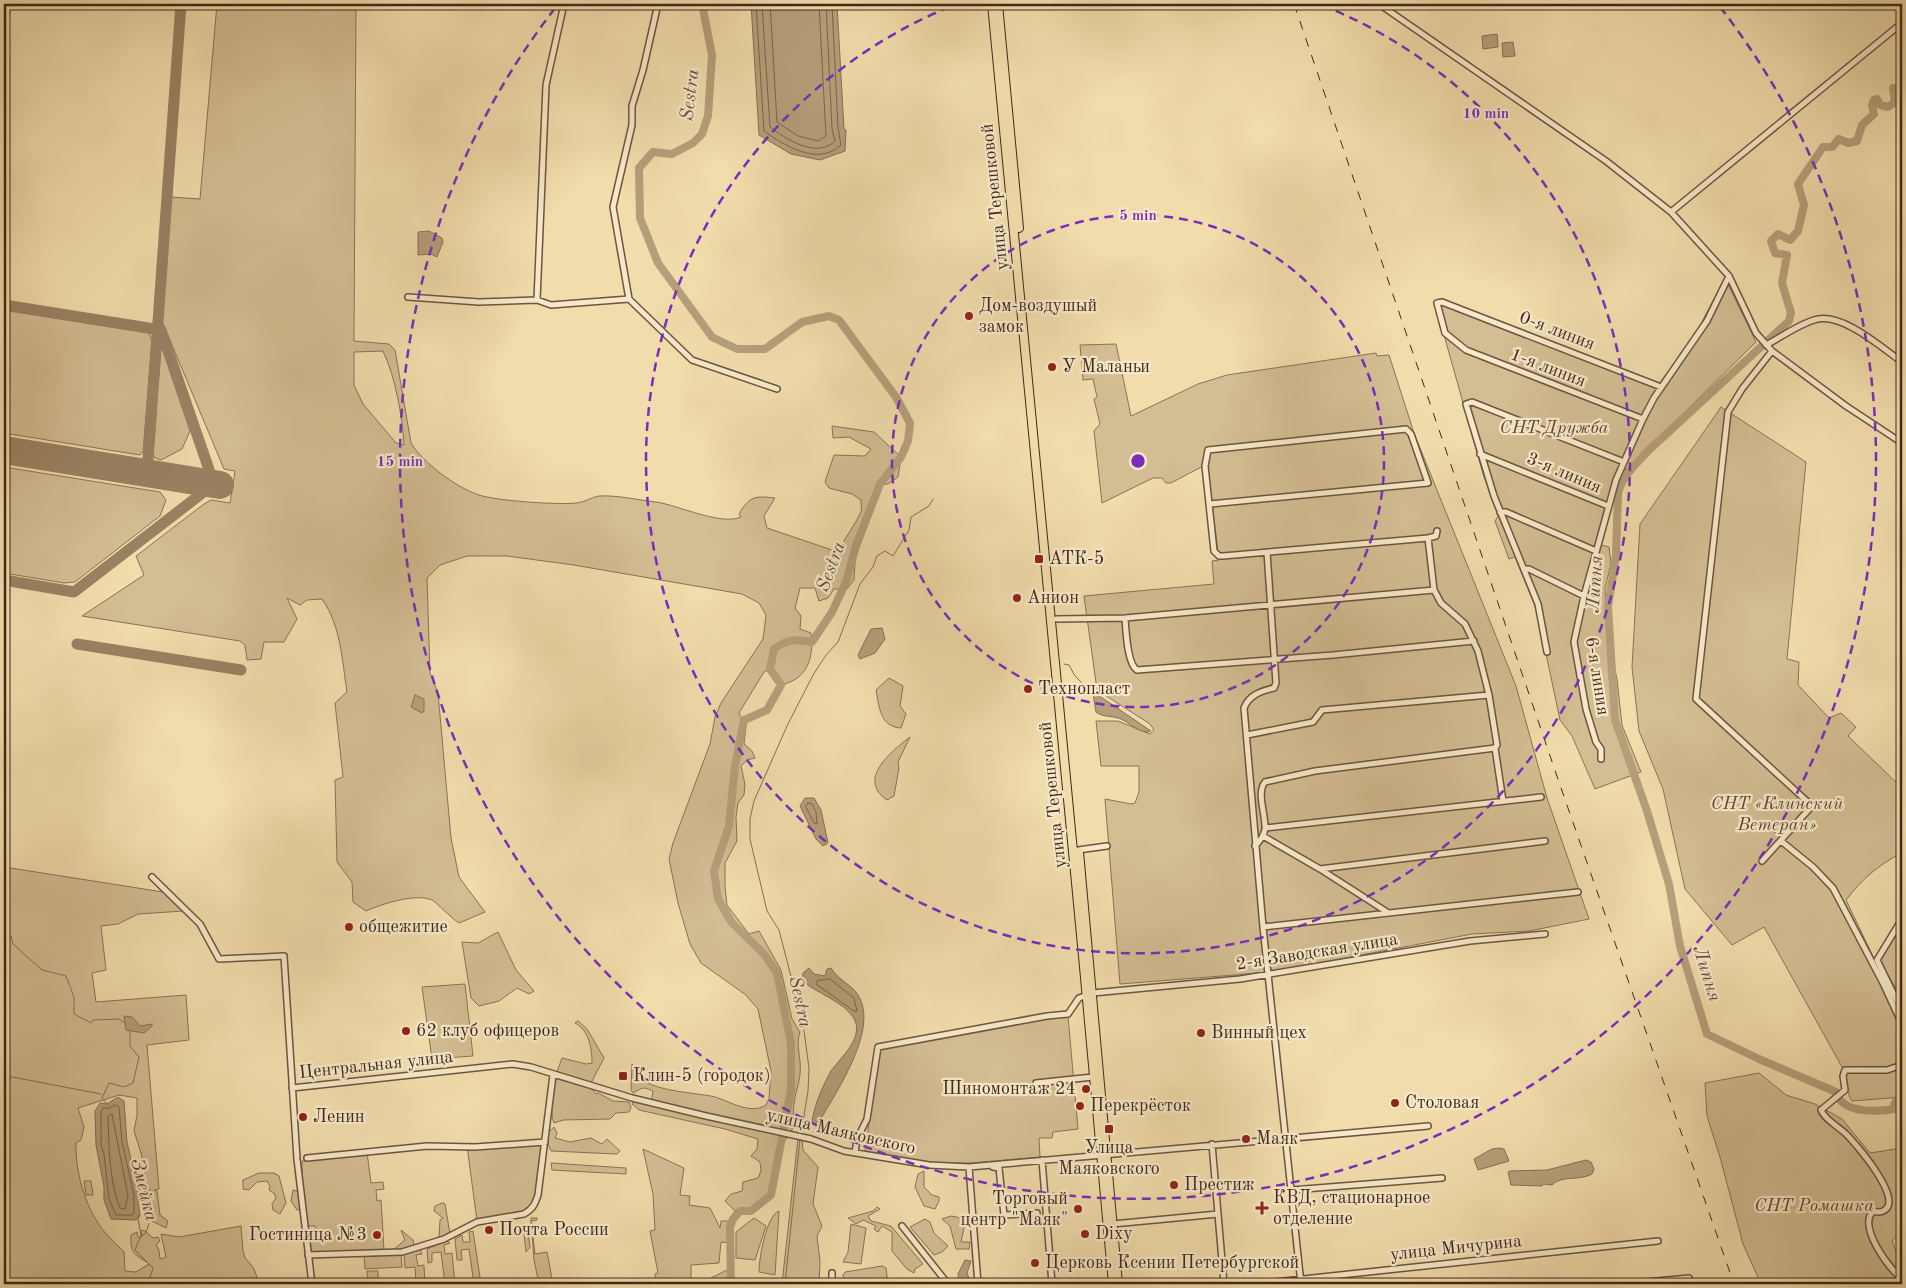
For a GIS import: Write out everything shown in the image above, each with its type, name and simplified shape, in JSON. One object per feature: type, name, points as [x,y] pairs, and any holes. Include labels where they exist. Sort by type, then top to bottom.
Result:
[{"type":"highway","name":"улица Терешковой","points":[[992,4],[1090,994],[1093,1077],[1113,1224],[1118,1284]]},
{"type":"highway","name":"улица Терешковой","points":[[998,4],[1078,850],[1104,1155],[1112,1284]]},
{"type":"street","points":[[537,300],[546,85],[564,4]]},
{"type":"street","points":[[658,4],[643,70],[632,106],[632,125],[613,207],[629,299],[692,360],[777,389]]},
{"type":"street","points":[[1379,4],[1591,151],[1672,212],[1729,276],[1756,334],[1766,345],[1846,406],[1902,443]]},
{"type":"street","points":[[1672,212],[1902,23]]},
{"type":"street","name":"6-я линия","points":[[1601,759],[1600,749],[1586,709],[1574,642],[1584,596],[1616,480],[1643,419],[1661,387],[1699,333],[1729,276]]},
{"type":"street","points":[[408,297],[479,302],[537,300],[551,305],[629,299]]},
{"type":"street","name":"0-я линия","points":[[1442,302],[1661,387]]},
{"type":"street","name":"1-я линия","points":[[1442,302],[1437,304],[1437,306],[1446,336],[1478,356],[1643,419]]},
{"type":"street","points":[[1766,345],[1813,320],[1828,318],[1844,323],[1902,362]]},
{"type":"street","points":[[1762,861],[1812,806],[1696,699],[1728,412],[1742,389],[1772,351]]},
{"type":"street","points":[[1547,652],[1540,609],[1500,512],[1466,407],[1468,403],[1472,402],[1624,462]]},
{"type":"street","points":[[1210,504],[1428,482],[1411,434],[1406,430],[1208,450],[1205,466],[1216,554],[1223,556],[1428,538],[1436,536],[1437,531]]},
{"type":"street","name":"3-я линия","points":[[1480,454],[1608,506]]},
{"type":"street","points":[[1500,512],[1506,512],[1596,551]]},
{"type":"street","points":[[1428,538],[1434,590],[1441,603],[1465,624],[1474,642],[1485,674],[1490,695],[1503,801]]},
{"type":"street","points":[[1267,552],[1276,686],[1258,692],[1246,703],[1244,708],[1263,927],[1301,1282]]},
{"type":"street","points":[[1524,569],[1529,569],[1584,596]]},
{"type":"street","points":[[1056,619],[1125,618],[1434,590]]},
{"type":"street","points":[[1125,618],[1130,660],[1137,670],[1474,642]]},
{"type":"street","points":[[1247,735],[1313,722],[1322,710],[1490,695]]},
{"type":"street","points":[[1255,846],[1263,836],[1265,828],[1262,789],[1266,782],[1315,771],[1495,748]]},
{"type":"street","points":[[1265,828],[1540,797]]},
{"type":"street","points":[[1263,836],[1320,869],[1387,912]]},
{"type":"street","points":[[1320,869],[1544,841]]},
{"type":"street","points":[[1781,841],[1814,867],[1838,897],[1902,1024]]},
{"type":"street","points":[[1078,850],[1107,846]]},
{"type":"street","points":[[152,877],[200,924],[219,959],[284,956],[292,1088],[312,1284]]},
{"type":"street","points":[[1263,927],[1578,892]]},
{"type":"street","points":[[1902,919],[1877,960],[1902,1010]]},
{"type":"street","name":"2-я Заводская улица","points":[[1090,994],[1268,975],[1470,941],[1545,934]]},
{"type":"street","points":[[855,1153],[857,1139],[867,1119],[878,1048],[1047,1016],[1068,1014],[1079,998],[1090,994]]},
{"type":"street","name":"Центральная улица","points":[[292,1088],[501,1064],[531,1067],[553,1075]]},
{"type":"street","points":[[1902,1065],[1887,1070],[1845,1070],[1843,1076],[1846,1087],[1821,1110],[1823,1115],[1834,1122],[1866,1156],[1887,1190],[1890,1198],[1888,1208],[1884,1211],[1872,1212],[1868,1217],[1868,1226],[1883,1259],[1902,1279]]},
{"type":"street","points":[[308,1255],[402,1252],[444,1239],[477,1222],[524,1214],[535,1205],[538,1196],[553,1075]]},
{"type":"street","name":"улица Маяковского","points":[[553,1075],[632,1098],[811,1140],[855,1153],[938,1166],[969,1167],[1428,1126]]},
{"type":"street","points":[[1036,1083],[1093,1077]]},
{"type":"street","points":[[307,1158],[427,1146],[475,1147],[545,1142]]},
{"type":"street","points":[[1212,1144],[1224,1284]]},
{"type":"street","points":[[1042,1160],[1052,1284]]},
{"type":"street","points":[[975,1166],[999,1168],[1004,1215],[1037,1214]]},
{"type":"street","points":[[969,1167],[978,1284]]},
{"type":"street","points":[[1292,1190],[1442,1178]]},
{"type":"street","points":[[1113,1224],[1218,1214]]},
{"type":"street","points":[[902,1226],[948,1284]]},
{"type":"street","name":"улица Мичурина","points":[[1256,1284],[1301,1282],[1658,1241]]},
{"type":"street","points":[[832,1273],[832,1284]]},
{"type":"street","points":[[1624,1284],[1689,1278]]},
{"type":"green space","points":[[217,4],[356,4],[354,341],[389,344],[395,350],[411,443],[416,451],[441,474],[470,492],[488,497],[513,501],[568,503],[580,502],[599,496],[613,496],[656,502],[722,519],[741,517],[739,514],[743,508],[754,498],[775,498],[764,516],[767,528],[835,551],[853,527],[861,512],[861,500],[852,494],[829,488],[825,482],[834,455],[865,456],[871,449],[849,437],[833,438],[832,426],[874,432],[901,457],[898,477],[888,484],[879,485],[856,546],[854,580],[847,589],[834,589],[828,598],[819,601],[815,588],[800,588],[795,608],[801,616],[800,629],[811,633],[812,642],[810,659],[803,673],[790,682],[781,685],[770,669],[764,672],[739,713],[746,727],[744,744],[752,751],[755,758],[747,760],[741,766],[745,784],[744,795],[738,803],[736,817],[737,841],[725,863],[727,905],[749,934],[759,931],[781,970],[792,1019],[800,1032],[798,1042],[800,1074],[792,1130],[787,1139],[782,1142],[771,1195],[751,1211],[740,1212],[737,1215],[731,1226],[731,1243],[721,1242],[719,1263],[691,1265],[691,1284],[656,1284],[655,1274],[658,1273],[650,1231],[655,1230],[653,1194],[643,1149],[684,1168],[680,1195],[690,1196],[689,1205],[710,1208],[720,1228],[721,1221],[729,1221],[735,1211],[725,1201],[731,1194],[742,1191],[743,1182],[758,1178],[761,1171],[760,1162],[751,1156],[757,1149],[758,1139],[725,1129],[639,1110],[632,1104],[635,1100],[651,1104],[653,1091],[643,1088],[633,1093],[631,1090],[632,1064],[644,1081],[660,1088],[711,1096],[752,1109],[766,1105],[769,1099],[771,1071],[758,1009],[746,995],[701,963],[690,944],[678,903],[669,859],[673,843],[710,744],[715,717],[721,703],[763,639],[766,615],[759,603],[742,594],[574,565],[507,556],[467,556],[440,565],[427,578],[430,673],[438,693],[451,838],[459,877],[485,912],[459,923],[434,901],[425,898],[399,900],[366,911],[353,902],[352,882],[337,862],[335,780],[343,777],[335,703],[347,692],[337,632],[322,599],[307,600],[300,605],[287,598],[297,619],[284,642],[264,642],[261,659],[247,660],[245,645],[240,641],[82,616],[144,575],[136,556],[204,504],[211,500],[230,503],[235,471],[224,469],[162,321],[171,197],[200,199]],"holes":[[[383,351],[398,397],[404,445],[396,443],[363,404],[354,385],[354,352]]]},
{"type":"green space","name":"СНТ Дружба","points":[[1725,278],[1756,342],[1623,472],[1610,502],[1601,545],[1609,547],[1611,563],[1605,589],[1607,635],[1617,679],[1622,725],[1641,772],[1595,789],[1572,736],[1560,720],[1537,611],[1515,557],[1509,559],[1495,521],[1498,516],[1483,474],[1435,303],[1441,299],[1659,384],[1695,335]]},
{"type":"green space","points":[[4,310],[149,333],[152,341],[143,452],[140,455],[4,433]]},
{"type":"green space","points":[[1116,344],[1131,416],[1198,384],[1227,375],[1376,353],[1377,356],[1389,355],[1414,433],[1516,686],[1547,798],[1589,919],[1529,931],[1472,934],[1272,972],[1120,984],[1105,799],[1131,804],[1135,803],[1139,792],[1139,766],[1101,766],[1096,721],[1118,721],[1150,734],[1154,730],[1150,724],[1097,690],[1084,596],[1214,584],[1212,561],[1219,560],[1207,464],[1171,483],[1166,483],[1162,478],[1153,478],[1102,503],[1094,431],[1100,424],[1094,399],[1097,397],[1093,379],[1083,380],[1080,345]]},
{"type":"green space","points":[[161,345],[190,431],[182,449],[161,460],[155,458],[153,454]]},
{"type":"green space","name":"СНТ «Клинский Ветеран»","points":[[1721,407],[1806,462],[1787,659],[1799,662],[1798,685],[1829,718],[1841,713],[1856,727],[1848,736],[1902,788],[1902,853],[1885,862],[1871,873],[1846,900],[1902,1017],[1902,1061],[1887,1068],[1842,1067],[1764,927],[1732,945],[1685,889],[1663,789],[1639,731],[1632,667],[1640,524]]},
{"type":"green space","points":[[4,467],[160,492],[166,500],[160,516],[75,582],[64,583],[4,573]]},
{"type":"green space","points":[[889,678],[903,686],[900,706],[906,714],[901,728],[889,724],[880,709],[876,690]]},
{"type":"green space","points":[[910,737],[898,762],[899,768],[894,796],[887,800],[878,792],[875,783],[876,775],[880,766],[894,750]]},
{"type":"green space","points":[[4,867],[163,892],[184,911],[138,914],[118,924],[101,926],[106,970],[92,973],[96,1002],[186,995],[189,1040],[147,1045],[159,1189],[154,1190],[157,1191],[160,1215],[168,1221],[166,1228],[150,1220],[145,1192],[150,1190],[145,1187],[145,1169],[138,1162],[142,1158],[134,1131],[137,1115],[137,1098],[119,1095],[78,1108],[84,1127],[81,1140],[76,1143],[80,1181],[95,1218],[102,1229],[124,1252],[125,1271],[136,1272],[149,1264],[137,1256],[131,1247],[131,1235],[137,1232],[138,1237],[142,1237],[141,1231],[144,1230],[153,1238],[158,1237],[160,1241],[156,1245],[159,1250],[160,1259],[166,1257],[161,1234],[179,1237],[241,1226],[245,1258],[253,1267],[260,1284],[4,1284]]},
{"type":"green space","points":[[1902,926],[1902,998],[1879,961]]},
{"type":"green space","points":[[498,932],[516,970],[534,991],[529,994],[517,988],[499,1001],[479,1006],[471,998],[462,942],[478,943]]},
{"type":"green space","points":[[465,984],[473,1056],[432,1059],[422,987]]},
{"type":"green space","points":[[1068,1016],[1078,1129],[1053,1132],[1052,1138],[1039,1138],[1040,1157],[972,1163],[938,1163],[865,1152],[879,1049],[959,1033]]},
{"type":"green space","points":[[578,1021],[587,1029],[604,1058],[591,1083],[557,1072],[562,1058],[586,1064],[592,1063],[589,1040],[584,1030],[575,1023]]},
{"type":"green space","points":[[1902,1069],[1902,1097],[1852,1101],[1850,1099],[1845,1076],[1848,1072],[1882,1073]]},
{"type":"green space","name":"СНТ Ромашка","points":[[1759,1073],[1786,1095],[1815,1104],[1842,1119],[1870,1153],[1902,1148],[1902,1230],[1892,1241],[1902,1267],[1902,1284],[1761,1284],[1743,1244],[1707,1116],[1705,1083]]},
{"type":"green space","points":[[557,1079],[592,1089],[596,1094],[598,1093],[613,1101],[629,1102],[631,1107],[629,1112],[616,1113],[610,1119],[563,1120],[554,1123],[552,1100],[553,1088]]},
{"type":"green space","points":[[554,1127],[557,1133],[555,1138],[570,1142],[591,1138],[602,1144],[607,1139],[620,1151],[617,1154],[551,1151],[547,1142],[548,1133]]},
{"type":"green space","points":[[798,1138],[802,1139],[803,1150],[818,1167],[813,1204],[822,1226],[817,1236],[820,1262],[819,1284],[782,1284]]},
{"type":"green space","points":[[545,1142],[535,1205],[524,1213],[477,1221],[467,1146]]},
{"type":"green space","points":[[367,1152],[371,1183],[383,1182],[384,1189],[376,1190],[377,1201],[381,1200],[384,1251],[310,1252],[309,1237],[316,1236],[315,1226],[308,1226],[302,1161],[307,1158]]},
{"type":"green space","points":[[551,1163],[626,1168],[626,1174],[552,1170]]},
{"type":"green space","points":[[924,1171],[924,1187],[932,1195],[939,1197],[935,1209],[924,1206],[915,1187],[918,1174]]},
{"type":"green space","points":[[259,1173],[274,1173],[279,1176],[286,1203],[280,1214],[273,1210],[272,1204],[276,1198],[274,1193],[269,1190],[270,1186],[267,1181],[257,1182],[249,1190],[243,1189],[243,1180]]},
{"type":"green space","points":[[84,1181],[91,1181],[93,1195],[86,1195]]},
{"type":"green space","points":[[293,1190],[299,1192],[301,1210],[297,1210],[291,1201]]},
{"type":"green space","points":[[442,1203],[445,1204],[450,1234],[439,1238],[440,1220],[443,1218],[434,1211],[435,1206]]},
{"type":"green space","points":[[877,1207],[880,1209],[868,1216],[871,1221],[891,1226],[923,1264],[915,1269],[914,1273],[907,1269],[892,1251],[892,1232],[882,1226],[878,1232],[874,1229],[876,1226],[863,1220],[856,1224],[848,1218],[873,1211]]},
{"type":"green space","points":[[779,1211],[775,1275],[759,1272],[760,1258],[767,1229],[774,1215]]},
{"type":"green space","points":[[951,1216],[966,1219],[961,1242],[970,1242],[969,1249],[956,1249],[950,1226],[942,1219]]},
{"type":"green space","points":[[754,1218],[766,1226],[755,1260],[736,1258],[736,1232]]},
{"type":"green space","points":[[925,1219],[930,1222],[934,1233],[948,1246],[942,1252],[934,1255],[910,1227]]},
{"type":"green space","points":[[523,1224],[527,1226],[530,1247],[526,1252]]},
{"type":"green space","points":[[851,1224],[866,1228],[861,1264],[843,1262],[848,1252]]},
{"type":"green space","points":[[532,1225],[535,1254],[547,1252],[553,1284],[539,1284],[534,1260]]},
{"type":"green space","points":[[401,1230],[413,1240],[414,1245],[412,1248],[393,1250],[405,1240]]},
{"type":"green space","points":[[473,1231],[481,1284],[474,1284],[469,1249],[461,1250],[462,1260],[457,1260],[455,1239],[462,1235],[463,1242],[470,1242],[469,1232]]},
{"type":"green space","points":[[447,1241],[450,1243],[444,1245],[445,1254],[452,1253],[455,1284],[445,1284],[441,1252],[432,1253],[432,1262],[428,1263],[427,1249]]},
{"type":"green space","points":[[420,1249],[422,1254],[416,1255],[418,1266],[424,1265],[425,1284],[416,1284],[415,1267],[405,1268],[404,1253]]},
{"type":"green space","points":[[401,1255],[402,1267],[365,1269],[364,1256]]},
{"type":"green space","points":[[882,1266],[886,1268],[888,1284],[845,1284],[843,1275],[845,1272]]},
{"type":"green space","points":[[729,1269],[730,1284],[706,1284],[705,1281]]},
{"type":"green space","points":[[367,1271],[378,1271],[378,1284],[368,1284]]},
{"type":"water","points":[[751,4],[837,4],[844,129],[846,130],[845,151],[820,160],[791,154],[759,135]]},
{"type":"water","points":[[1497,34],[1498,47],[1483,49],[1482,36]]},
{"type":"water","points":[[1513,42],[1515,56],[1503,57],[1502,43]]},
{"type":"water","points":[[429,231],[442,238],[443,242],[437,257],[431,254],[418,255],[418,232]]},
{"type":"water","points":[[882,628],[885,639],[875,653],[860,659],[858,655],[871,629]]},
{"type":"water","points":[[1093,694],[1098,695],[1151,731],[1144,732],[1120,718],[1099,714],[1096,712]]},
{"type":"water","points":[[415,695],[424,699],[424,711],[422,713],[411,707]]},
{"type":"water","points":[[805,798],[814,798],[821,810],[828,843],[823,846],[816,839],[800,806]]},
{"type":"water","points":[[809,968],[814,974],[825,976],[827,969],[831,968],[837,976],[855,991],[863,1009],[860,1041],[854,1058],[822,1117],[815,1124],[812,1122],[813,1116],[822,1089],[831,1071],[851,1046],[856,1031],[856,1024],[853,1017],[842,1006],[802,981],[803,973]]},
{"type":"water","points":[[124,1016],[132,1017],[140,1026],[152,1024],[152,1026],[144,1033],[126,1030]]},
{"type":"water","points":[[118,1097],[124,1101],[127,1142],[139,1194],[140,1216],[136,1220],[111,1219],[104,1200],[104,1187],[96,1145],[95,1111],[100,1103],[107,1104]]},
{"type":"water","points":[[1492,1149],[1504,1149],[1509,1161],[1478,1170],[1474,1159]]},
{"type":"water","points":[[1586,1160],[1591,1162],[1594,1169],[1592,1174],[1587,1176],[1560,1180],[1552,1185],[1511,1185],[1508,1172],[1510,1171],[1547,1170]]},
{"type":"water","points":[[965,1260],[971,1261],[967,1273],[971,1284],[959,1284],[958,1274]]},
{"type":"waterway","name":"Sestra","points":[[702,4],[712,55],[708,116],[702,134],[693,143],[672,154],[653,152],[639,168],[640,218],[658,263],[712,337],[737,349],[765,349],[802,322],[829,316],[839,320],[896,397],[910,423],[908,441],[901,457],[880,484],[856,546],[846,582],[832,612],[812,642],[792,641],[783,643],[774,649],[770,669],[781,685],[767,710],[744,720],[735,766],[729,826],[714,871],[718,899],[732,923],[764,954],[777,973],[791,1044],[791,1090],[771,1195],[751,1211],[740,1211],[733,1219],[730,1227],[731,1284]]},
{"type":"waterway","name":"Липня","points":[[1902,93],[1898,89],[1893,88],[1895,102],[1888,107],[1880,105],[1877,99],[1874,100],[1872,105],[1874,114],[1862,125],[1857,141],[1848,143],[1839,139],[1832,147],[1823,147],[1798,184],[1804,205],[1798,231],[1790,240],[1778,234],[1771,241],[1775,253],[1787,255],[1782,283],[1791,313],[1789,321],[1649,450],[1623,481],[1618,493],[1616,555],[1608,607],[1615,720],[1647,811],[1669,884],[1680,946],[1707,1034],[1836,1092],[1845,1104],[1853,1108],[1870,1111],[1895,1109],[1894,1104],[1898,1099],[1902,1109]]},
{"type":"waterway","points":[[801,1135],[808,1091],[809,1068],[803,1023],[779,930],[767,911],[750,839],[750,819],[754,801],[787,726],[813,675],[826,655],[838,642],[860,584],[873,567],[877,556],[885,551],[893,556],[909,530],[911,517],[929,506],[933,499]]},
{"type":"waterway","points":[[1064,664],[1069,665],[1075,676],[1093,694]]},
{"type":"waterway","name":"Змейка","points":[[4,936],[11,936],[13,944],[42,970],[66,976],[74,997],[74,1014],[91,1023],[93,1020],[119,1019],[125,1023]]},
{"type":"waterway","name":"Змейка","points":[[108,1105],[102,1098],[109,1083],[124,1087],[133,1083],[139,1057],[130,1046],[130,1030]]},
{"type":"waterway","name":"Змейка","points":[[4,1079],[12,1077],[101,1094]]},
{"type":"waterway","points":[[785,1284],[800,1139]]},
{"type":"waterway","name":"Змейка","points":[[139,1215],[141,1235],[135,1250],[153,1268],[148,1284]]},
{"type":"waterway","points":[[141,1236],[146,1233],[150,1220]]},
{"type":"taxiway","points":[[147,473],[181,4]]},
{"type":"taxiway","points":[[4,305],[161,330],[214,484],[74,592],[4,580]]},
{"type":"taxiway","points":[[77,644],[241,670]]},
{"type":"runway","points":[[4,450],[220,485]]},
{"type":"railway","points":[[1294,4],[1561,788],[1734,1284]]},
{"type":"place","name":"Дом-воздушый замок","points":[[969,316]]},
{"type":"place","name":"У Маланьи","points":[[1052,367]]},
{"type":"place","name":"АТК-5","points":[[1039,559]]},
{"type":"place","name":"Анион","points":[[1017,598]]},
{"type":"place","name":"Технопласт","points":[[1028,689]]},
{"type":"place","name":"общежитие","points":[[349,927]]},
{"type":"place","name":"62 клуб офицеров","points":[[406,1031]]},
{"type":"place","name":"Винный цех","points":[[1201,1033]]},
{"type":"place","name":"Клин-5 (городок)","points":[[623,1076]]},
{"type":"place","name":"Шиномонтаж 24","points":[[1086,1089]]},
{"type":"place","name":"Столовая","points":[[1395,1103]]},
{"type":"place","name":"Перекрёсток","points":[[1080,1106]]},
{"type":"place","name":"Ленин","points":[[303,1117]]},
{"type":"place","name":"Улица Маяковского","points":[[1109,1129]]},
{"type":"place","name":"Маяк","points":[[1246,1139]]},
{"type":"place","name":"Престиж","points":[[1174,1185]]},
{"type":"place","name":"КВД, стационарное отделение","points":[[1262,1208]]},
{"type":"place","name":"Торговый центр \"Маяк\"","points":[[1078,1209]]},
{"type":"place","name":"Почта России","points":[[489,1230]]},
{"type":"place","name":"Dixy","points":[[1085,1234]]},
{"type":"place","name":"Гостиница №3","points":[[377,1235]]},
{"type":"place","name":"Церковь Ксении Петербургской","points":[[1035,1263]]}]
